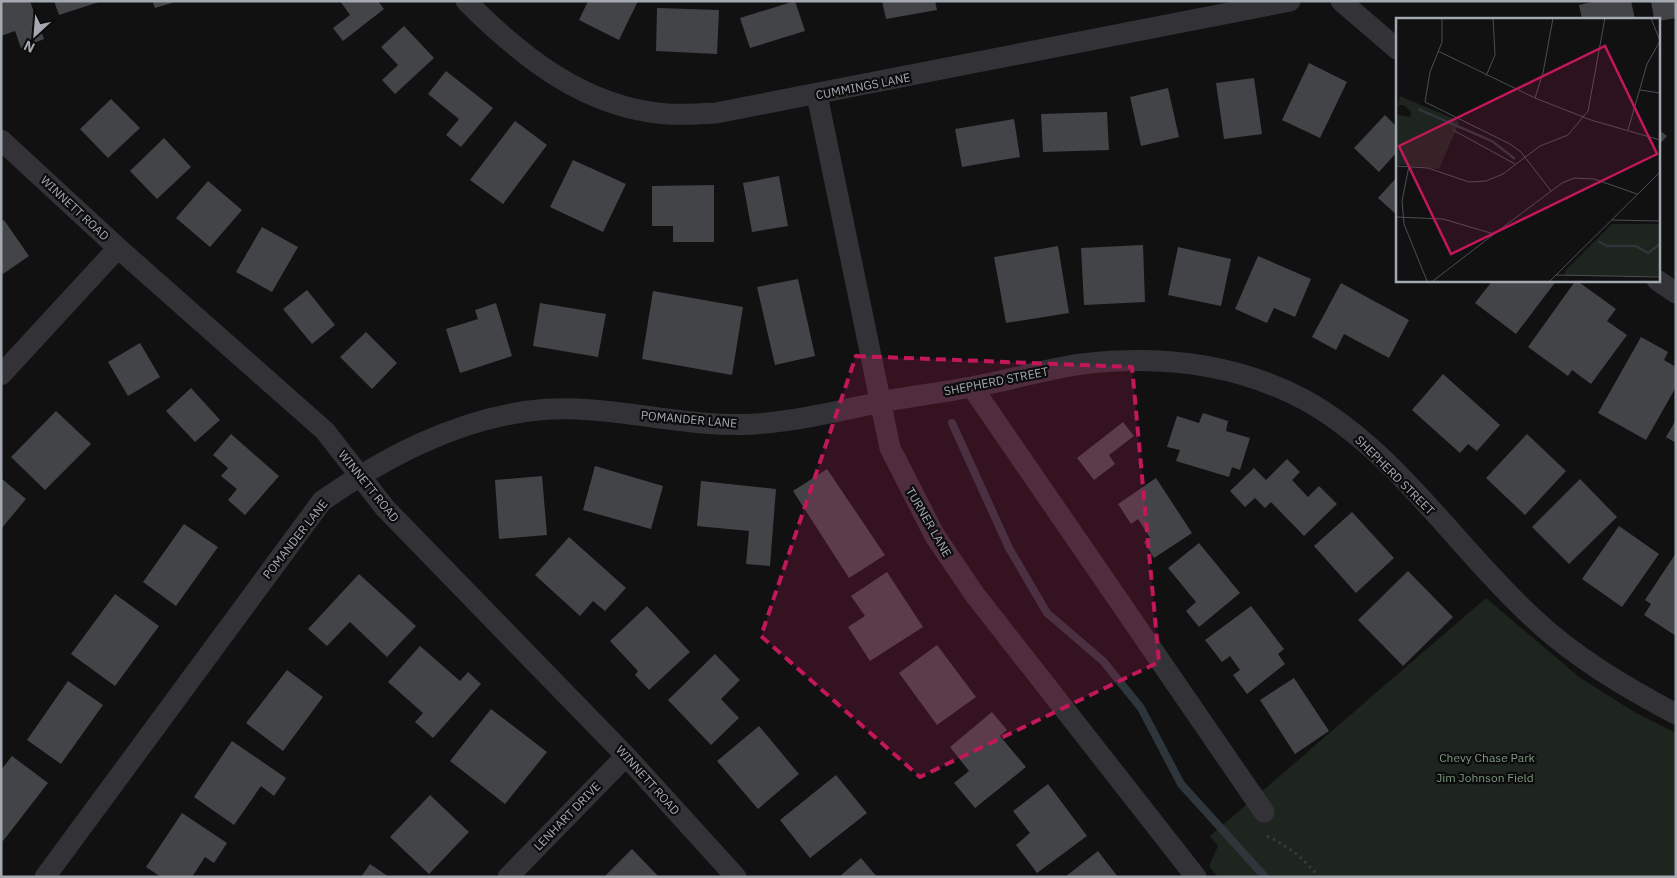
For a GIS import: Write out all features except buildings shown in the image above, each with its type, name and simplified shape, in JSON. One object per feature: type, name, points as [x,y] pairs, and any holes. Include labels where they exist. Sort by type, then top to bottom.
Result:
[{"type":"street","name":"CUMMINGS LANE","points":[[466,1],[500,35],[541,67],[583,92],[623,107],[667,114],[716,113],[817,95],[1290,1]]},
{"type":"street","points":[[1340,1],[1396,48]]},
{"type":"street","name":"TURNER LANE","points":[[817,95],[890,448],[935,536],[975,595],[1196,877]]},
{"type":"street","name":"WINNETT ROAD","points":[[1,140],[118,248],[325,431],[385,508],[626,756],[736,877]]},
{"type":"street","points":[[1,375],[118,248]]},
{"type":"street","points":[[1658,281],[1676,293]]},
{"type":"street","name":"SHEPHERD STREET","points":[[882,402],[972,387],[1080,364],[1148,360],[1217,367],[1259,380],[1300,398],[1331,415],[1365,441],[1537,622],[1597,668],[1630,689],[1675,713]]},
{"type":"street","points":[[972,387],[1264,812]]},
{"type":"street","name":"POMANDER LANE","points":[[45,877],[322,501],[360,474],[409,448],[448,432],[529,411],[592,409],[699,422],[750,425],[806,420],[882,402]]},
{"type":"street","name":"LENHART DRIVE","points":[[508,877],[626,756]]},
{"type":"path","points":[[1266,836],[1290,847],[1302,857],[1318,877]]},
{"type":"highlighted area","points":[[856,356],[1132,367],[1159,662],[920,777],[761,636]]},
{"type":"green space","name":"Chevy Chase Park","points":[[1486,598],[1579,677],[1636,713],[1676,733],[1676,877],[1218,877],[1209,866],[1218,846],[1210,836]]},
{"type":"waterway","points":[[952,423],[1009,548],[1047,613],[1103,661],[1141,708],[1181,784],[1265,877]]},
{"type":"park label","name":"Jim Johnson Field","points":[[1485,777]]}]
